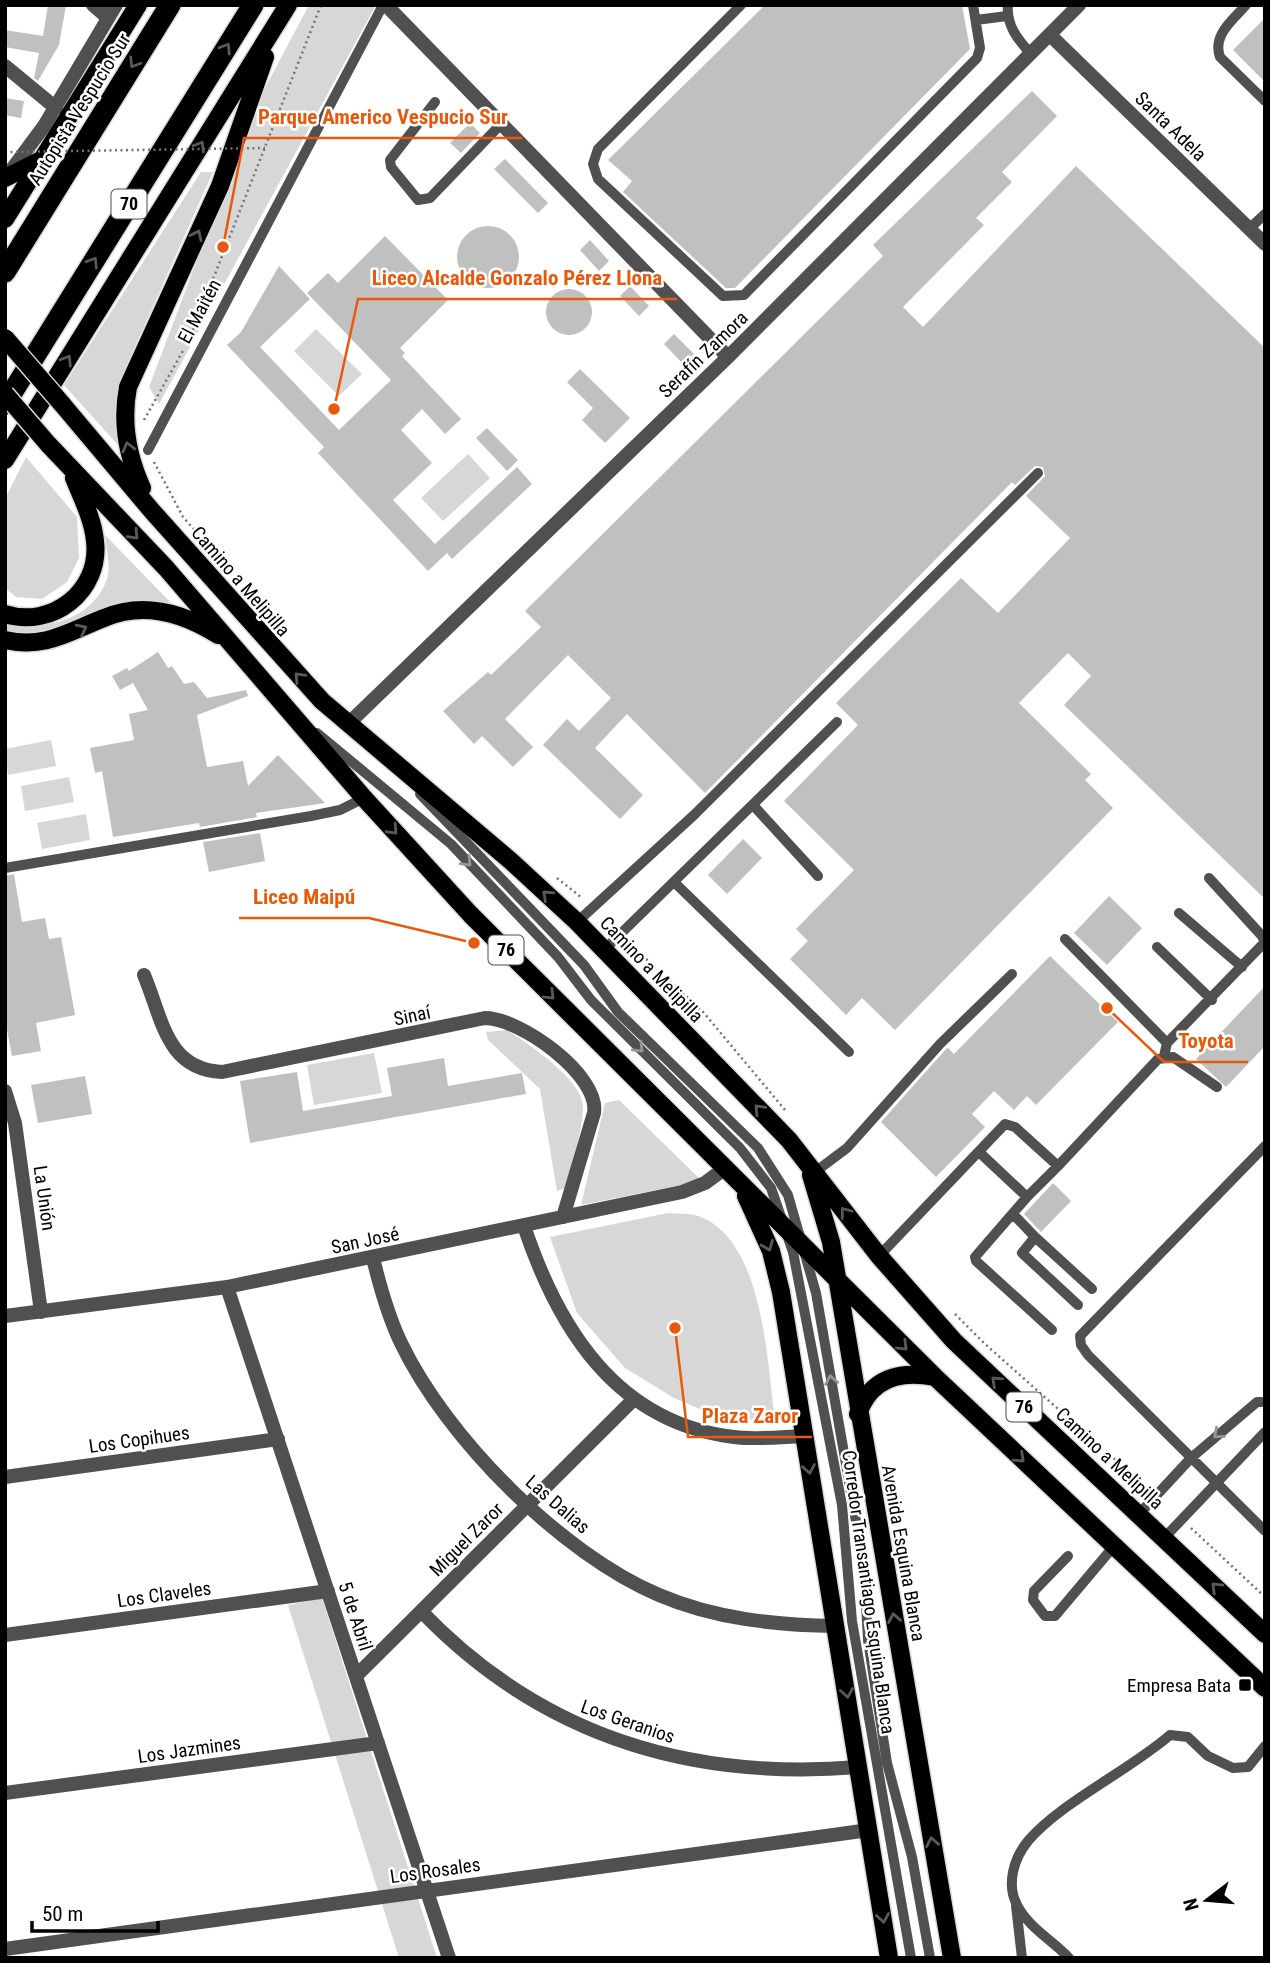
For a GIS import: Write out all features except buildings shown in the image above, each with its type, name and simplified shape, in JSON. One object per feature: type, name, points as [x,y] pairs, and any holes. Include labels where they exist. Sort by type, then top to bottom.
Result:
[{"type":"highway","name":"Autopista Vespucio Sur","points":[[5,272],[170,5]]},
{"type":"highway","name":"70","points":[[5,404],[253,5]]},
{"type":"main road","points":[[5,219],[138,5]]},
{"type":"main road","points":[[5,460],[284,11]]},
{"type":"main road","points":[[152,511],[132,463],[125,437],[124,413],[128,387],[220,186],[284,11]]},
{"type":"main road","points":[[5,177],[44,158]]},
{"type":"main road","name":"Camino a Melipilla","points":[[5,338],[294,672],[348,724],[512,862],[577,922],[810,1166],[879,1256],[954,1341],[1140,1513],[1265,1634]]},
{"type":"main road","name":"76","points":[[5,394],[70,468],[166,569],[364,798],[471,915],[935,1377],[1265,1688]]},
{"type":"main road","points":[[5,614],[33,618],[53,613],[73,601],[87,582],[95,559],[95,540],[70,468]]},
{"type":"main road","points":[[5,640],[32,644],[53,641],[113,614],[140,609],[175,614],[232,645]]},
{"type":"main road","name":"Avenida Esquina Blanca","points":[[810,1166],[826,1223],[837,1280],[952,1958]]},
{"type":"main road","points":[[739,1184],[759,1224],[777,1271],[889,1958]]},
{"type":"main road","points":[[858,1414],[865,1397],[884,1380],[908,1373],[935,1377]]},
{"type":"street","points":[[5,177],[21,161],[112,12],[93,5]]},
{"type":"street","name":"El Maitén","points":[[385,5],[502,122],[728,357]]},
{"type":"street","name":"Serafín Zamora","points":[[348,724],[728,357],[1079,5]]},
{"type":"street","name":"Santa Adela","points":[[1050,35],[1265,244]]},
{"type":"street","points":[[5,66],[55,108]]},
{"type":"street","name":"Sinaí","points":[[145,975],[176,1054],[187,1064],[204,1071],[235,1069],[485,1018],[504,1021],[524,1030],[569,1065],[588,1086],[594,1098],[594,1113],[563,1217]]},
{"type":"street","name":"La Unión","points":[[5,1091],[15,1123],[41,1311]]},
{"type":"street","name":"San José","points":[[5,1316],[227,1287],[373,1258],[682,1192],[705,1183],[724,1169]]},
{"type":"street","points":[[524,1226],[540,1275],[561,1317],[599,1367],[634,1399],[669,1418],[708,1432],[754,1439],[803,1436]]},
{"type":"street","name":"Las Dalias","points":[[373,1258],[393,1324],[413,1366],[474,1450],[528,1504],[588,1555],[659,1595],[702,1610],[751,1620],[836,1626]]},
{"type":"street","name":"5 de Abril","points":[[227,1287],[449,1958]]},
{"type":"street","name":"Miguel Zaror","points":[[356,1676],[634,1399]]},
{"type":"street","name":"Los Copihues","points":[[5,1477],[278,1439]]},
{"type":"street","name":"Los Claveles","points":[[5,1635],[328,1591]]},
{"type":"street","name":"Los Geranios","points":[[421,1611],[468,1656],[521,1695],[613,1739],[677,1758],[742,1769],[803,1771],[859,1767]]},
{"type":"street","name":"Los Jazmines","points":[[5,1793],[378,1743]]},
{"type":"street","name":"Los Rosales","points":[[5,1949],[869,1830]]},
{"type":"lane","name":"El Maitén","points":[[148,450],[385,5]]},
{"type":"lane","points":[[741,5],[598,149],[593,164],[598,179],[723,296],[736,297],[744,295],[977,58],[980,48],[972,5]]},
{"type":"lane","points":[[1246,5],[1219,37],[1217,47],[1220,57],[1265,101]]},
{"type":"lane","points":[[976,20],[1008,10],[1017,39],[1031,54]]},
{"type":"lane","points":[[435,102],[390,160],[391,167],[418,200],[430,198],[502,122]]},
{"type":"lane","points":[[1249,229],[1265,214]]},
{"type":"lane","points":[[577,922],[704,805],[1038,473]]},
{"type":"lane","name":"Corredor Transantiago Esquina Blanca","points":[[284,705],[451,844],[558,957],[591,1000],[758,1169],[771,1188],[788,1232],[842,1505],[852,1621],[911,1958]]},
{"type":"lane","points":[[604,950],[837,722]]},
{"type":"lane","name":"Corredor Transantiago Esquina Blanca","points":[[348,724],[414,788],[584,965],[618,1012],[758,1148],[789,1195],[805,1248],[864,1567],[868,1640],[887,1763],[912,1857],[930,1958]]},
{"type":"lane","points":[[5,868],[320,815],[364,798]]},
{"type":"lane","points":[[753,805],[818,876]]},
{"type":"lane","points":[[1164,1056],[1167,1043],[1212,1000],[1264,943],[1263,937],[1209,878]]},
{"type":"lane","points":[[674,882],[849,1052]]},
{"type":"lane","points":[[1179,913],[1242,967]]},
{"type":"lane","points":[[1065,939],[1167,1043]]},
{"type":"lane","points":[[1157,947],[1212,1000]]},
{"type":"lane","points":[[810,1166],[847,1147],[940,1044],[1012,974]]},
{"type":"lane","points":[[1052,1330],[976,1261],[975,1257],[1027,1197],[1158,1059],[1164,1056],[1172,1057],[1217,1087]]},
{"type":"lane","points":[[879,1256],[1005,1124],[1011,1124],[1058,1166]]},
{"type":"lane","points":[[1265,1146],[1080,1336],[1081,1345],[1088,1356],[1265,1531]]},
{"type":"lane","points":[[979,1152],[1027,1197]]},
{"type":"lane","points":[[1255,1156],[1265,1165]]},
{"type":"lane","points":[[1013,1214],[1092,1289]]},
{"type":"lane","points":[[1035,1237],[1022,1253],[1077,1305]]},
{"type":"lane","points":[[1140,1513],[1191,1458],[1257,1402],[1265,1402]]},
{"type":"lane","points":[[1165,1538],[1265,1432]]},
{"type":"lane","points":[[1068,1556],[1034,1591],[1033,1600],[1045,1616],[1055,1616],[1114,1546]]},
{"type":"lane","points":[[1022,1958],[1011,1883],[1015,1863],[1029,1840],[1059,1814],[1145,1757],[1170,1735],[1188,1737],[1208,1756],[1233,1768],[1248,1767],[1265,1746]]},
{"type":"lane","points":[[1015,1903],[1028,1923],[1069,1958]]},
{"type":"path","points":[[190,338],[321,7]]},
{"type":"path","points":[[5,152],[265,148]]},
{"type":"shaded area","points":[[309,5],[376,5],[159,404],[149,387],[255,107]]},
{"type":"shaded area","points":[[201,172],[213,172],[129,360],[117,403],[118,445],[64,385]]},
{"type":"shaded area","points":[[316,329],[362,374],[339,396],[294,351]]},
{"type":"shaded area","points":[[468,454],[490,478],[443,521],[421,498]]},
{"type":"shaded area","points":[[26,457],[77,517],[79,558],[67,582],[42,599],[16,597],[5,588],[5,499]]},
{"type":"shaded area","points":[[105,535],[174,606],[139,601],[71,626],[27,638],[5,631],[5,620],[20,624],[50,624],[65,620],[90,605],[107,579]]},
{"type":"shaded area","points":[[51,740],[56,766],[8,775],[5,749]]},
{"type":"shaded area","points":[[69,777],[74,802],[25,811],[21,786]]},
{"type":"shaded area","points":[[86,814],[90,840],[42,849],[37,823]]},
{"type":"shaded area","points":[[507,1030],[552,1063],[574,1085],[580,1096],[583,1106],[581,1126],[566,1188],[557,1191],[540,1089],[488,1040],[486,1032]]},
{"type":"shaded area","points":[[374,1053],[382,1093],[314,1105],[307,1065]]},
{"type":"shaded area","points":[[619,1100],[702,1181],[581,1205],[605,1103]]},
{"type":"shaded area","points":[[668,1213],[695,1215],[718,1227],[735,1247],[749,1274],[764,1336],[775,1421],[732,1418],[709,1413],[674,1398],[625,1368],[577,1313],[550,1237]]},
{"type":"shaded area","points":[[322,1598],[437,1958],[399,1958],[288,1605]]},
{"type":"place","name":"Parque Americo Vespucio Sur","points":[[223,247]]},
{"type":"place","name":"Liceo Alcalde Gonzalo Pérez Llona","points":[[334,409]]},
{"type":"place","name":"Liceo Maipú","points":[[474,943]]},
{"type":"place","name":"Toyota","points":[[1107,1008]]},
{"type":"place","name":"Plaza Zaror","points":[[675,1328]]},
{"type":"place","name":"Empresa Bata","points":[[1245,1685]]}]
